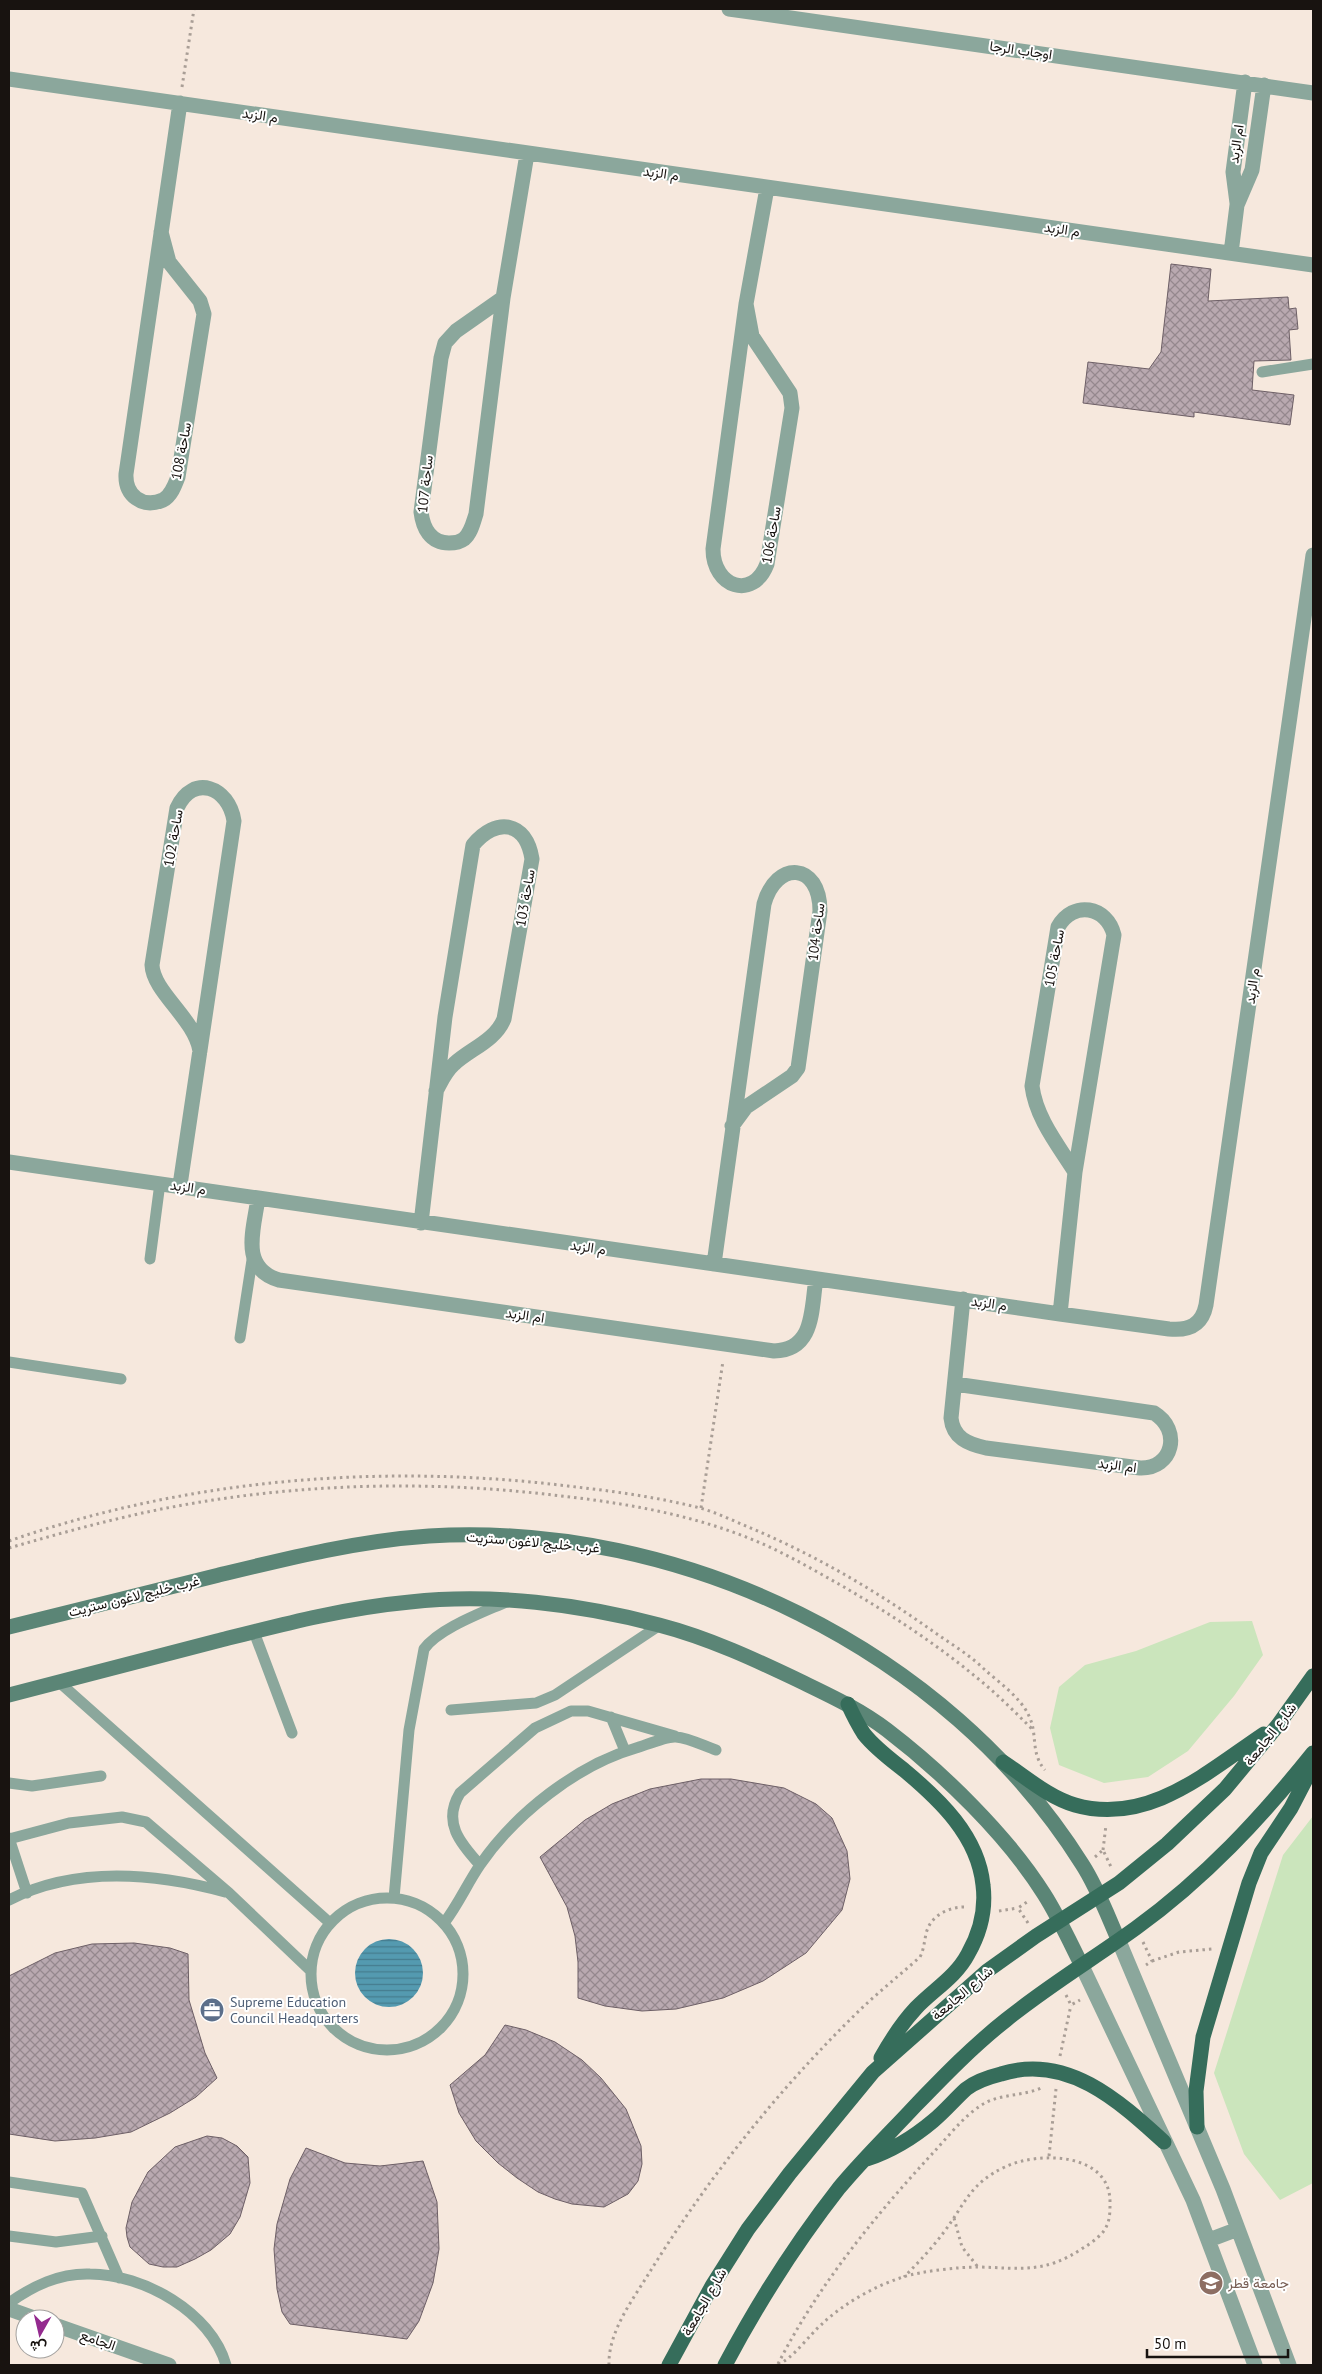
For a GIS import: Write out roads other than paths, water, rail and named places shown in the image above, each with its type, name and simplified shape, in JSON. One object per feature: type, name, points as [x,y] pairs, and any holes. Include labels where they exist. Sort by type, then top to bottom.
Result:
[{"type":"main road","name":"شارع الجامعة","points":[[669,2365],[712,2286],[748,2229],[790,2172],[873,2072],[988,1971],[1036,1936],[1119,1883],[1168,1844],[1219,1795],[1278,1725],[1313,1676]]},
{"type":"main road","points":[[848,1704],[865,1735],[904,1770],[964,1830],[975,1850],[982,1873],[984,1909],[978,1934],[960,1968],[916,2008],[887,2047],[873,2072]]},
{"type":"main road","points":[[1003,1762],[1049,1793],[1074,1805],[1108,1811],[1148,1805],[1169,1796],[1278,1725]]},
{"type":"main road","points":[[725,2365],[788,2258],[839,2188],[863,2160],[965,2054],[1059,1979],[1136,1928],[1224,1856],[1249,1830],[1312,1754]]},
{"type":"main road","points":[[1197,2127],[1197,2070],[1203,2037],[1228,1951],[1249,1883],[1261,1852],[1291,1808],[1305,1781],[1312,1754]]},
{"type":"main road","points":[[863,2160],[892,2149],[932,2122],[968,2088],[987,2078],[1012,2070],[1042,2068],[1057,2078],[1090,2083],[1111,2096],[1164,2142]]},
{"type":"street","name":"اوجاب الرجا","points":[[729,9],[1313,93]]},
{"type":"street","name":"م الزبد","points":[[9,79],[1313,265]]},
{"type":"street","name":"ام الزبد","points":[[1231,252],[1237,205],[1232,172],[1244,82]]},
{"type":"street","name":"ام الزبد","points":[[1237,205],[1252,170],[1264,85]]},
{"type":"street","name":"ساحة 108","points":[[161,232],[169,262],[200,300],[204,314],[178,477],[170,494],[163,500],[154,502],[137,499],[126,489],[126,482],[161,232],[180,103]]},
{"type":"street","name":"ساحة 107","points":[[503,298],[456,330],[445,342],[441,358],[421,512],[423,526],[432,538],[439,541],[456,542],[464,539],[473,524],[503,298],[527,154]]},
{"type":"street","name":"ساحة 106","points":[[746,304],[752,336],[790,393],[792,408],[767,564],[764,573],[757,580],[742,586],[725,581],[719,575],[715,568],[713,549],[746,304],[767,188]]},
{"type":"street","name":"م الزبد","points":[[9,1162],[180,1185],[421,1223],[1060,1314],[1183,1330],[1191,1327],[1204,1315],[1313,554]]},
{"type":"street","name":"ساحة 102","points":[[180,1185],[200,1051],[234,821],[229,803],[223,795],[204,787],[193,789],[182,798],[177,808],[152,965],[152,971],[160,985],[194,1032],[200,1051]]},
{"type":"street","name":"ساحة 103","points":[[421,1223],[436,1091],[445,1017],[473,845],[489,829],[500,826],[509,827],[526,840],[532,859],[504,1019],[496,1033],[450,1068],[436,1091]]},
{"type":"street","name":"ساحة 104","points":[[714,1264],[732,1126],[764,904],[767,892],[775,881],[784,875],[797,872],[808,877],[816,885],[820,895],[820,911],[798,1068],[792,1076],[746,1107],[732,1126]]},
{"type":"street","name":"ساحة 105","points":[[1060,1314],[1075,1172],[1114,935],[1108,920],[1098,914],[1079,909],[1063,918],[1058,926],[1032,1086],[1036,1106],[1075,1172]]},
{"type":"street","points":[[252,1260],[258,1198]]},
{"type":"street","name":"ام الزبد","points":[[252,1260],[261,1272],[279,1280],[774,1352],[785,1351],[794,1347],[806,1335],[816,1279]]},
{"type":"street","name":"ام الزبد","points":[[955,1384],[1154,1413],[1162,1418],[1170,1430],[1170,1447],[1167,1455],[1161,1462],[1148,1468],[971,1444],[955,1433],[952,1426],[955,1384],[963,1300]]},
{"type":"street","name":"غرب خليج لاغون ستريت","points":[[9,1627],[319,1551],[429,1536],[464,1535],[564,1542],[602,1547],[685,1568],[719,1578],[790,1609],[902,1674],[929,1695],[1003,1762],[1063,1836],[1083,1866],[1118,1939]]},
{"type":"street","points":[[9,1695],[254,1632],[369,1606],[452,1599],[508,1601],[588,1610],[660,1625],[728,1648],[848,1704],[886,1728],[968,1800],[1042,1891],[1060,1921],[1193,2200],[1255,2365]]},
{"type":"street","points":[[1118,1939],[1238,2229],[1289,2365]]},
{"type":"street","points":[[1209,2240],[1238,2229]]},
{"type":"street","name":"الجامع","points":[[65,2329],[169,2365]]},
{"type":"lane","points":[[1262,372],[1313,364]]},
{"type":"lane","points":[[150,1259],[160,1183]]},
{"type":"lane","points":[[240,1338],[252,1260]]},
{"type":"lane","points":[[9,1362],[121,1379]]},
{"type":"lane","points":[[394,1898],[409,1730],[424,1649],[428,1644],[450,1630],[508,1601]]},
{"type":"lane","points":[[451,1710],[536,1703],[555,1695],[660,1625]]},
{"type":"lane","points":[[254,1632],[292,1733]]},
{"type":"lane","points":[[59,1682],[330,1923]]},
{"type":"lane","points":[[480,1865],[464,1848],[454,1827],[452,1812],[460,1793],[535,1728],[580,1710],[676,1736],[716,1750]]},
{"type":"lane","points":[[611,1717],[625,1751]]},
{"type":"lane","points":[[444,1923],[460,1901],[480,1865],[507,1832],[548,1794],[586,1770],[625,1751],[676,1736]]},
{"type":"lane","points":[[9,1783],[32,1786],[101,1776]]},
{"type":"lane","points":[[27,1893],[9,1839],[69,1823],[122,1817],[138,1819],[153,1827],[229,1893],[311,1971]]},
{"type":"lane","points":[[9,1900],[77,1879],[117,1876],[172,1879],[229,1893]]},
{"type":"lane","points":[[394,1898],[413,1902],[430,1911],[444,1923],[456,1941],[462,1961],[463,1982],[460,1996],[447,2020],[432,2035],[413,2045],[392,2050],[371,2048],[352,2040],[334,2028],[321,2012],[313,1992],[311,1971],[320,1937],[330,1923],[341,1914],[366,1901],[394,1898]]},
{"type":"lane","points":[[9,2182],[80,2192],[85,2198],[102,2236],[118,2278]]},
{"type":"lane","points":[[9,2236],[56,2242],[102,2236]]},
{"type":"lane","points":[[9,2304],[41,2283],[64,2277],[90,2274],[118,2278],[161,2292],[177,2302],[194,2316],[215,2341],[226,2365]]},
{"type":"water","points":[[389,1939],[402,1942],[413,1949],[420,1960],[423,1973],[420,1986],[413,1997],[402,2004],[389,2007],[376,2004],[365,1997],[358,1986],[355,1973],[358,1960],[365,1949],[376,1942]]},
{"type":"place","name":"Supreme Education Council Headquarters","points":[[212,2010]]},
{"type":"place","name":"جامعة قطر","points":[[1211,2283]]}]
